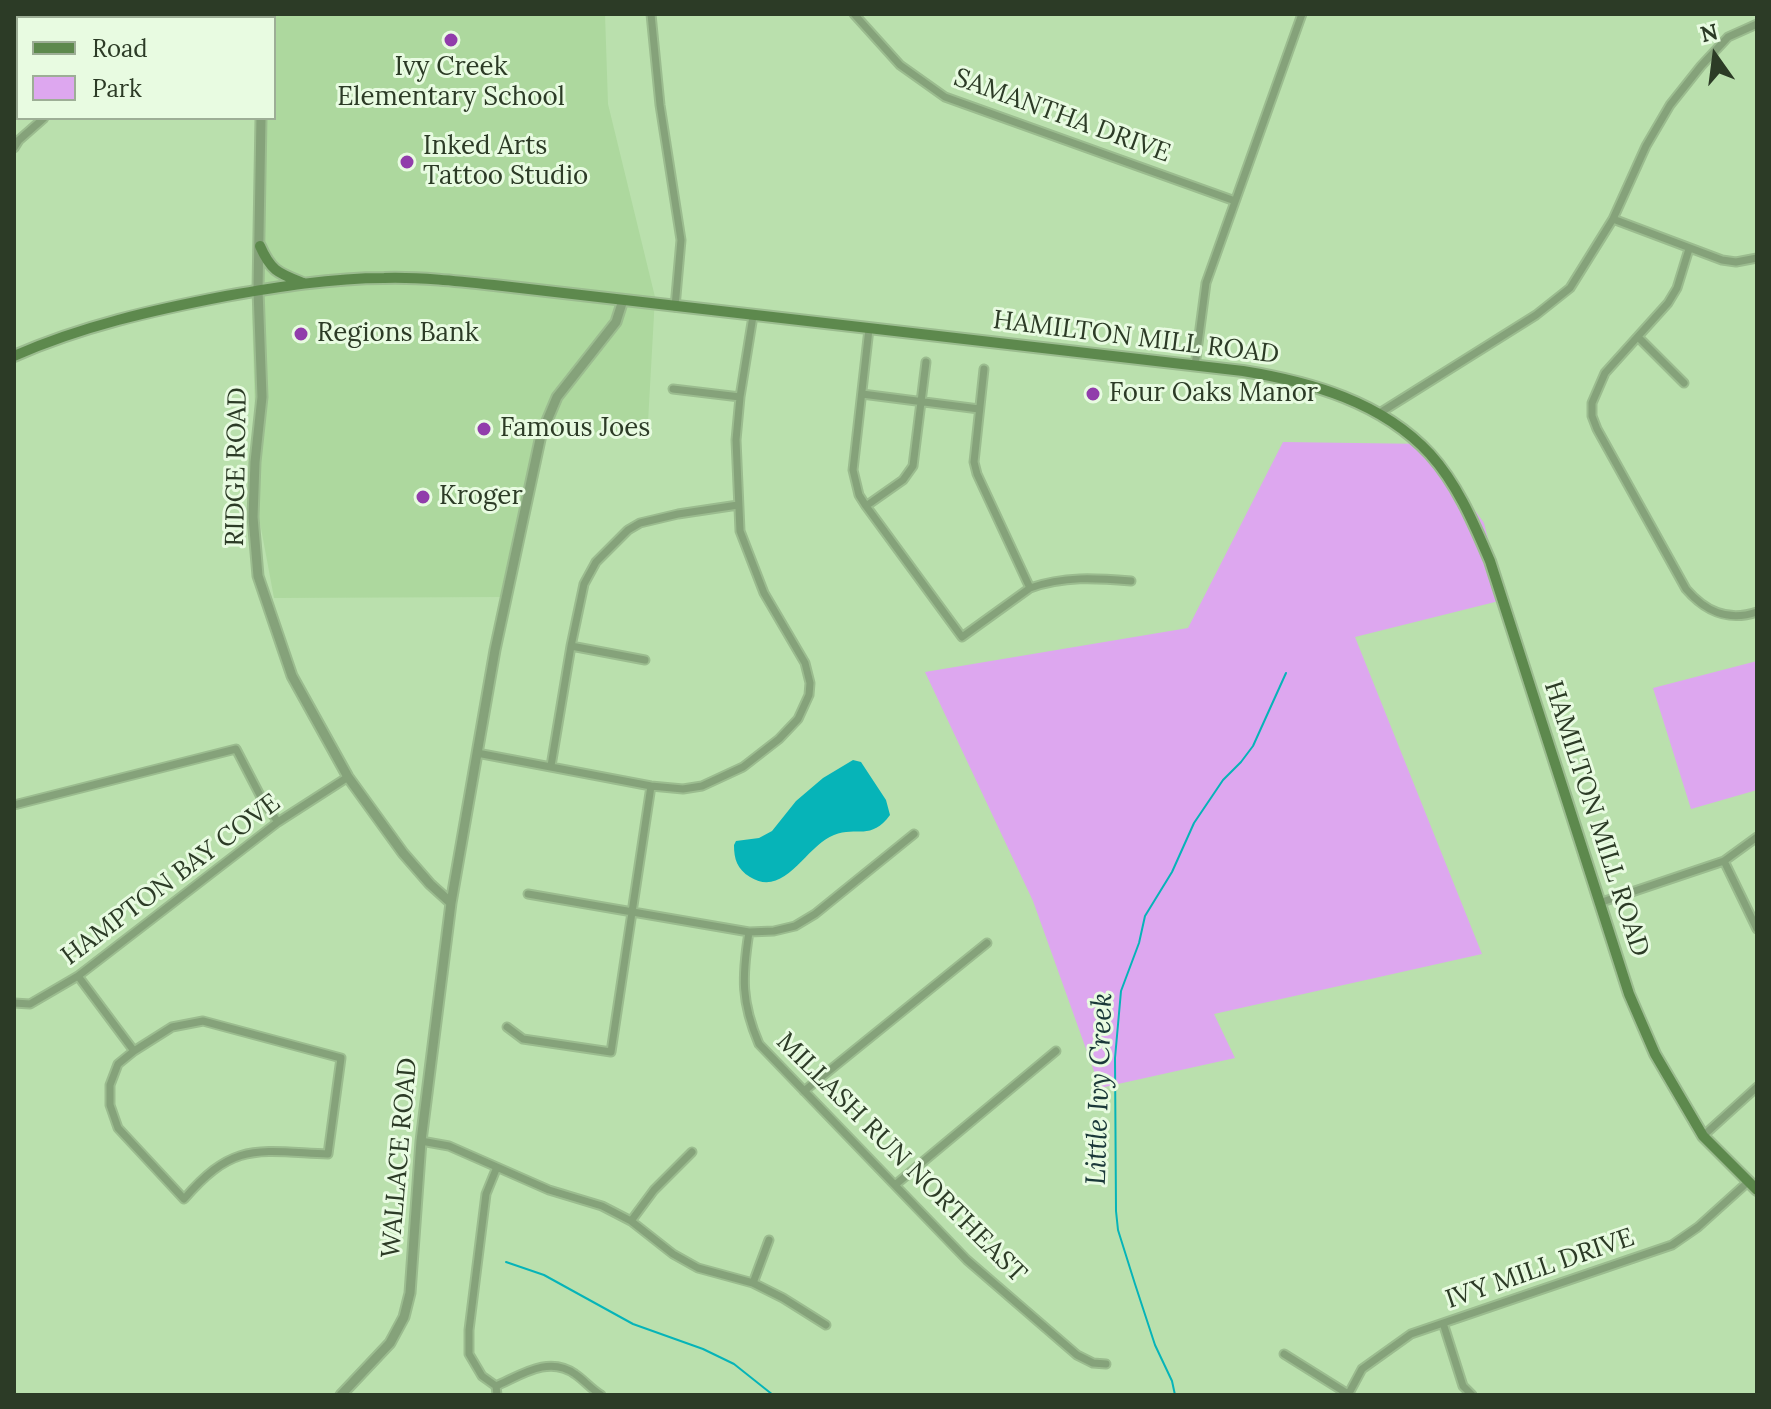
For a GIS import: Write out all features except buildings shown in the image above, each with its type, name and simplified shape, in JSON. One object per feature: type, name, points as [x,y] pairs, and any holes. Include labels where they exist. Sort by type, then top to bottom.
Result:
[{"type":"main road","points":[[260,246],[266,261],[276,272],[304,284]]},
{"type":"main road","name":"HAMILTON MILL ROAD","points":[[14,356],[52,340],[132,315],[258,290],[359,279],[412,278],[1195,366],[1289,379],[1333,392],[1378,414],[1430,454],[1449,479],[1475,527],[1495,576],[1629,994],[1675,1091],[1703,1136],[1757,1190]]},
{"type":"street","points":[[651,14],[660,105],[681,240],[675,307]]},
{"type":"street","name":"SAMANTHA DRIVE","points":[[854,14],[900,65],[945,97],[1235,201]]},
{"type":"street","points":[[1195,366],[1206,283],[1302,14]]},
{"type":"street","points":[[1378,414],[1536,315],[1570,288],[1613,219],[1646,146],[1670,105],[1728,37],[1757,24]]},
{"type":"street","points":[[14,148],[42,120]]},
{"type":"street","name":"RIDGE ROAD","points":[[261,120],[258,290],[262,397],[253,517],[258,576],[292,676],[348,777],[403,853],[451,903]]},
{"type":"street","points":[[1613,219],[1689,249],[1736,262],[1757,258]]},
{"type":"street","points":[[1689,249],[1677,288],[1668,303],[1612,365],[1596,390],[1592,416],[1686,589],[1698,603],[1720,615],[1757,612]]},
{"type":"street","name":"WALLACE ROAD","points":[[341,1395],[390,1343],[404,1317],[410,1293],[421,1141],[451,903],[495,650],[541,435],[557,397],[616,322],[623,300]]},
{"type":"street","points":[[477,753],[651,786],[683,789],[702,786],[743,767],[779,739],[798,719],[809,695],[810,683],[805,663],[755,573],[740,531],[736,440],[753,316]]},
{"type":"street","points":[[869,329],[853,470],[859,495],[962,637],[1030,588],[1069,578],[1131,581]]},
{"type":"street","points":[[1638,337],[1684,383]]},
{"type":"street","points":[[866,506],[909,473],[913,466],[926,362]]},
{"type":"street","points":[[984,369],[974,449],[977,474],[1030,588]]},
{"type":"street","points":[[673,389],[740,397]]},
{"type":"street","points":[[862,394],[979,409]]},
{"type":"street","points":[[551,766],[584,584],[596,562],[628,530],[654,519],[738,505]]},
{"type":"street","points":[[571,646],[645,660]]},
{"type":"street","points":[[14,805],[236,749],[263,801],[278,822]]},
{"type":"street","name":"HAMPTON BAY COVE","points":[[14,1003],[30,1004],[78,976],[278,822],[348,777]]},
{"type":"street","points":[[507,1027],[523,1039],[611,1052],[651,786]]},
{"type":"street","points":[[528,894],[749,932],[774,931],[795,926],[815,914],[914,834]]},
{"type":"street","points":[[1599,903],[1724,861],[1757,837]]},
{"type":"street","points":[[1724,861],[1757,929]]},
{"type":"street","name":"MILLASH RUN NORTHEAST","points":[[749,932],[743,997],[759,1044],[967,1260],[1077,1355],[1093,1363],[1106,1364]]},
{"type":"street","points":[[804,1091],[987,943]]},
{"type":"street","points":[[78,976],[134,1051]]},
{"type":"street","points":[[203,1021],[341,1058],[328,1154],[258,1151],[227,1159],[202,1177],[184,1199],[118,1128],[110,1105],[110,1085],[118,1064],[134,1051],[172,1027],[203,1021]]},
{"type":"street","points":[[895,1185],[1056,1051]]},
{"type":"street","points":[[1703,1136],[1757,1087]]},
{"type":"street","points":[[421,1141],[449,1146],[549,1190],[602,1206],[631,1221],[673,1254],[698,1268],[753,1283],[826,1325]]},
{"type":"street","points":[[631,1221],[654,1190],[692,1152]]},
{"type":"street","points":[[497,1167],[486,1194],[469,1330],[469,1354],[482,1376],[497,1391],[545,1366],[561,1366],[601,1395]]},
{"type":"street","name":"IVY MILL DRIVE","points":[[1348,1395],[1362,1369],[1411,1334],[1672,1245],[1698,1227],[1749,1181]]},
{"type":"street","points":[[753,1283],[769,1240]]},
{"type":"street","points":[[1443,1323],[1463,1386],[1472,1395]]},
{"type":"street","points":[[1284,1354],[1348,1395]]},
{"type":"shaded area","points":[[605,14],[608,104],[655,297],[647,440],[545,425],[505,597],[274,598],[258,512],[260,479],[257,480],[252,312],[257,120],[276,120],[276,16],[260,16]]},
{"type":"green space","points":[[1283,442],[1427,444],[1484,523],[1503,600],[1355,637],[1482,954],[1214,1014],[1235,1058],[1100,1088],[1033,901],[925,672],[1188,628]]},
{"type":"green space","points":[[1757,661],[1757,790],[1691,809],[1653,688]]},
{"type":"water","points":[[853,760],[861,762],[886,800],[890,815],[883,823],[870,830],[834,835],[785,876],[774,881],[763,882],[742,871],[735,855],[736,841],[759,838],[772,831],[796,801],[823,778]]},
{"type":"waterway","name":"Little Ivy Creek","points":[[1175,1395],[1172,1381],[1155,1345],[1118,1230],[1115,1058],[1121,991],[1139,943],[1145,916],[1172,872],[1194,823],[1223,780],[1253,746],[1286,673]]},
{"type":"waterway","points":[[506,1262],[544,1275],[633,1324],[703,1349],[734,1364],[773,1395]]},
{"type":"place","name":"Ivy Creek Elementary School","points":[[451,40]]},
{"type":"place","name":"Inked Arts Tattoo Studio","points":[[407,162]]},
{"type":"place","name":"Regions Bank","points":[[301,334]]},
{"type":"place","name":"Four Oaks Manor","points":[[1093,394]]},
{"type":"place","name":"Famous Joes","points":[[484,429]]},
{"type":"place","name":"Kroger","points":[[423,497]]}]
